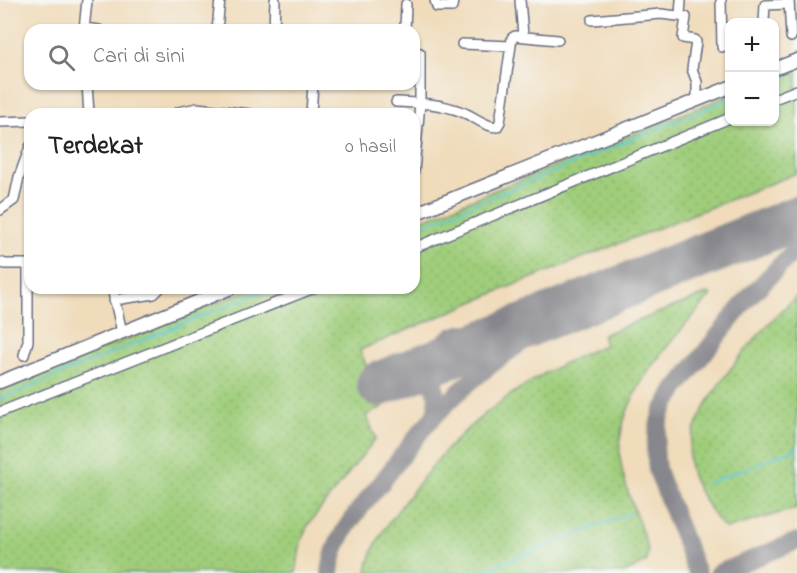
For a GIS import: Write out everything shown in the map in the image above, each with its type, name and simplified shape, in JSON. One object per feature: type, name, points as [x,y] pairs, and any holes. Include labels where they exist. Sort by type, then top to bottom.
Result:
[{"type":"main road","points":[[779,67],[797,60]]},
{"type":"main road","points":[[420,212],[725,89]]},
{"type":"main road","points":[[0,382],[211,294]]},
{"type":"street","points":[[85,24],[87,0]]},
{"type":"street","points":[[218,24],[220,0]]},
{"type":"street","points":[[274,24],[275,0]]},
{"type":"street","points":[[435,0],[437,7],[450,8],[453,0]]},
{"type":"street","points":[[520,0],[523,35]]},
{"type":"street","points":[[680,16],[681,0]]},
{"type":"street","points":[[721,0],[722,47]]},
{"type":"street","points":[[764,18],[765,5],[789,2],[791,38]]},
{"type":"street","points":[[405,24],[406,4]]},
{"type":"street","points":[[592,20],[647,14],[686,17],[683,38],[696,42],[692,69],[696,82],[697,100]]},
{"type":"street","points":[[396,102],[435,104],[465,112],[491,127],[497,127],[500,122],[512,38],[523,35],[558,40]]},
{"type":"street","points":[[462,44],[511,46]]},
{"type":"street","points":[[420,53],[420,108]]},
{"type":"street","points":[[87,90],[89,108]]},
{"type":"street","points":[[311,108],[313,90]]},
{"type":"street","points":[[779,97],[797,90]]},
{"type":"street","points":[[420,246],[725,120]]},
{"type":"street","points":[[0,122],[24,121]]},
{"type":"street","points":[[0,210],[14,200],[24,163]]},
{"type":"street","points":[[0,262],[24,264]]},
{"type":"street","points":[[24,355],[28,341],[29,294]]},
{"type":"street","points":[[113,294],[122,332]]},
{"type":"street","points":[[114,300],[154,294]]},
{"type":"street","points":[[0,412],[299,294]]},
{"type":"green space","points":[[797,68],[797,173],[504,289],[360,350],[383,407],[366,415],[376,438],[308,525],[301,542],[296,573],[0,573],[0,390],[237,294],[420,294],[420,221],[725,97],[725,126],[779,126],[779,76]]},
{"type":"green space","points":[[709,293],[711,295],[650,369],[627,411],[621,433],[622,467],[648,549],[647,561],[625,573],[367,573],[376,543],[393,517],[443,453],[483,415],[541,376],[605,345],[602,335]]},
{"type":"green space","points":[[797,296],[797,508],[726,529],[711,511],[694,479],[689,457],[692,437],[714,393],[730,370],[765,328]]},
{"type":"waterway","points":[[779,79],[797,71]]},
{"type":"waterway","points":[[420,227],[725,101]]},
{"type":"waterway","points":[[0,399],[255,294]]},
{"type":"waterway","points":[[706,484],[797,448]]},
{"type":"waterway","points":[[478,573],[630,513]]},
{"type":"taxiway","points":[[697,573],[657,470],[655,447],[662,412],[675,390],[748,298],[797,248]]},
{"type":"taxiway","points":[[330,573],[336,547],[348,524],[429,422],[469,383],[512,349],[557,320],[606,294]]},
{"type":"taxiway","points":[[433,417],[437,398],[431,368],[434,355],[442,344],[460,334],[495,336],[534,322]]},
{"type":"taxiway","points":[[718,573],[797,541]]},
{"type":"runway","points":[[379,384],[797,218]]}]
